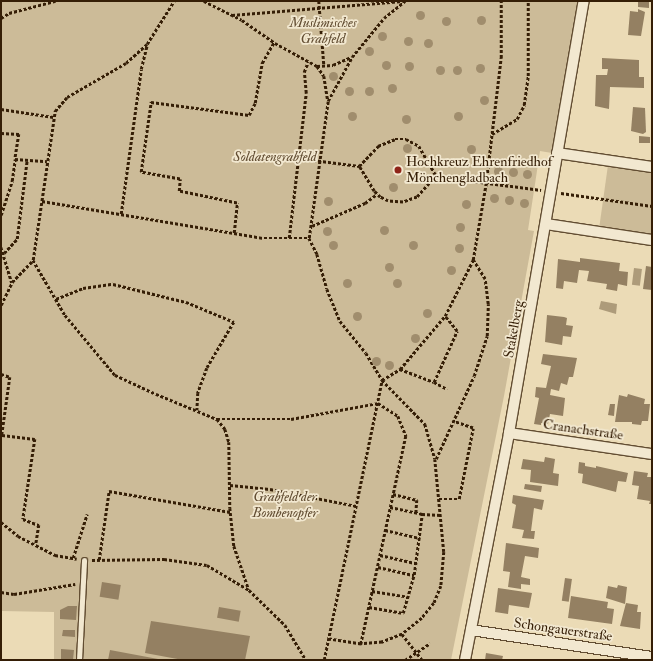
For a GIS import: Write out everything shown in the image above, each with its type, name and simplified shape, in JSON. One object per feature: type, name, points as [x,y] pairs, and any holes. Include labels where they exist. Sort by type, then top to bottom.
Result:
[{"type":"street","name":"Stakelberg","points":[[465,660],[509,433],[546,224],[556,153],[584,1]]},
{"type":"street","points":[[556,153],[652,167]]},
{"type":"street","points":[[546,224],[652,240]]},
{"type":"street","name":"Cranachstraße","points":[[509,433],[652,454]]},
{"type":"street","name":"Schongauerstraße","points":[[470,630],[652,657]]},
{"type":"lane","points":[[78,660],[84,560]]},
{"type":"path","points":[[1,18],[9,13],[55,1]]},
{"type":"path","points":[[1,305],[12,282],[33,260],[53,117],[59,105],[67,97],[126,63],[147,44],[174,1]]},
{"type":"path","points":[[204,1],[232,15],[274,42],[317,66],[324,76],[328,101],[318,160],[309,238],[318,254],[327,289],[340,321],[366,353],[382,380],[425,424],[435,459],[444,552],[441,586],[434,602],[422,618],[402,634],[382,642],[361,644],[329,639]]},
{"type":"path","points":[[319,1],[324,65]]},
{"type":"path","points":[[232,15],[404,1]]},
{"type":"path","points":[[328,101],[352,57],[384,18],[404,1]]},
{"type":"path","points":[[324,660],[382,380],[400,369],[445,316],[473,260],[486,183],[501,58],[501,1]]},
{"type":"path","points":[[492,134],[517,119],[524,105],[528,76],[528,1]]},
{"type":"path","points":[[234,232],[237,204],[179,191],[180,179],[141,172],[151,102],[249,115],[255,103],[262,63],[274,42]]},
{"type":"path","points":[[121,214],[141,69],[147,44]]},
{"type":"path","points":[[317,66],[333,65],[352,57]]},
{"type":"path","points":[[289,238],[306,93],[304,72],[308,62]]},
{"type":"path","points":[[1,109],[53,117]]},
{"type":"path","points":[[1,133],[19,134],[12,181],[1,215]]},
{"type":"path","points":[[359,166],[383,143],[406,139],[419,146],[436,176]]},
{"type":"path","points":[[298,158],[359,166],[377,194],[388,202],[403,202],[417,197],[436,176]]},
{"type":"path","points":[[15,159],[47,161]]},
{"type":"path","points":[[4,253],[17,239],[27,160]]},
{"type":"path","points":[[436,176],[652,206]]},
{"type":"path","points":[[311,226],[365,203],[377,194]]},
{"type":"path","points":[[42,201],[234,232],[289,238],[309,238]]},
{"type":"path","points":[[1,247],[12,282]]},
{"type":"path","points":[[33,260],[65,315],[115,375],[217,419],[291,419],[378,403],[398,416],[406,436],[361,644]]},
{"type":"path","points":[[435,459],[474,376],[488,326],[485,279],[473,260]]},
{"type":"path","points":[[56,300],[83,288],[114,284],[186,302],[234,322],[207,368],[198,393],[197,410]]},
{"type":"path","points":[[434,382],[457,331],[445,316]]},
{"type":"path","points":[[400,369],[434,382],[447,389]]},
{"type":"path","points":[[1,374],[10,377],[2,434],[35,439],[23,519],[39,525],[36,545]]},
{"type":"path","points":[[217,419],[225,429],[229,442],[230,512],[234,546],[249,590]]},
{"type":"path","points":[[439,499],[459,499],[473,428],[453,421]]},
{"type":"path","points":[[230,485],[270,489],[357,506]]},
{"type":"path","points":[[98,560],[109,491],[230,512]]},
{"type":"path","points":[[393,494],[417,500],[416,513]]},
{"type":"path","points":[[390,507],[422,514],[440,515]]},
{"type":"path","points":[[73,558],[87,514]]},
{"type":"path","points":[[369,607],[403,613],[414,575],[422,514]]},
{"type":"path","points":[[1,522],[36,545],[55,555],[84,560],[164,559],[207,565],[249,590],[285,626],[306,660]]},
{"type":"path","points":[[385,530],[420,538]]},
{"type":"path","points":[[380,555],[416,563]]},
{"type":"path","points":[[378,567],[414,575]]},
{"type":"path","points":[[1,592],[14,594],[82,583]]},
{"type":"path","points":[[372,591],[408,597]]},
{"type":"path","points":[[402,634],[422,660]]},
{"type":"path","points":[[405,660],[430,643]]},
{"type":"green space","points":[[1,1],[578,1],[552,153],[540,151],[528,230],[534,231],[504,396],[451,660],[54,660],[54,612],[1,611]]},
{"type":"green space","points":[[608,165],[652,172],[652,237],[599,229]]},
{"type":"shaded area","points":[[634,268],[642,269],[640,286],[632,285]]},
{"type":"shaded area","points":[[601,301],[617,304],[616,314],[599,309]]},
{"type":"building","points":[[638,1],[649,1],[649,8],[638,7]]},
{"type":"building","points":[[638,9],[645,12],[641,36],[628,35],[630,11],[638,12]]},
{"type":"building","points":[[602,58],[639,60],[639,77],[644,77],[644,88],[610,87],[609,109],[595,106],[596,75],[607,75],[608,69],[602,69]]},
{"type":"building","points":[[633,107],[645,108],[646,132],[643,134],[631,131]]},
{"type":"building","points":[[639,136],[650,137],[650,143],[639,143]]},
{"type":"building","points":[[580,258],[620,263],[619,271],[628,272],[627,286],[618,284],[617,291],[606,289],[607,284],[587,281],[589,271],[579,270],[577,283],[564,281],[563,289],[556,288],[558,259],[580,262]]},
{"type":"building","points":[[646,266],[652,267],[652,290],[643,289]]},
{"type":"building","points":[[547,315],[567,318],[566,325],[573,326],[571,337],[563,336],[562,345],[545,342]]},
{"type":"building","points":[[543,354],[577,358],[573,377],[569,377],[567,385],[561,383],[559,391],[551,389],[550,395],[565,398],[563,416],[550,414],[548,424],[541,423],[541,425],[534,424],[539,398],[535,397],[536,387],[546,388],[551,366],[541,364]]},
{"type":"building","points":[[628,394],[645,399],[644,404],[650,404],[648,421],[642,421],[641,425],[632,424],[632,422],[615,422],[619,395],[627,397]]},
{"type":"building","points":[[610,404],[615,404],[614,416],[608,415]]},
{"type":"building","points":[[545,457],[555,459],[553,473],[559,474],[558,486],[530,482],[531,470],[521,469],[523,459],[544,462]]},
{"type":"building","points":[[579,462],[585,463],[585,466],[596,468],[596,466],[628,473],[626,482],[618,481],[616,492],[582,483],[583,474],[578,473]]},
{"type":"building","points":[[634,471],[648,473],[647,477],[652,477],[652,504],[649,504],[650,501],[637,499],[639,486],[632,485]]},
{"type":"building","points":[[525,484],[542,486],[541,492],[524,489]]},
{"type":"building","points":[[513,495],[544,500],[542,510],[534,508],[531,531],[535,531],[534,539],[522,538],[524,530],[512,528],[516,505],[512,503]]},
{"type":"building","points":[[506,543],[539,548],[538,558],[525,556],[521,577],[530,579],[530,585],[521,584],[521,589],[508,587],[510,572],[503,571]]},
{"type":"building","points":[[565,578],[572,579],[569,602],[562,601]]},
{"type":"building","points":[[102,582],[121,585],[118,600],[100,597]]},
{"type":"building","points":[[618,585],[627,587],[625,604],[606,598],[608,586],[617,588]]},
{"type":"building","points":[[498,588],[532,593],[529,608],[509,605],[508,614],[495,612]]},
{"type":"building","points":[[571,596],[608,602],[607,608],[614,609],[612,624],[568,618]]},
{"type":"building","points":[[626,603],[638,605],[637,612],[641,612],[640,629],[620,626]]},
{"type":"building","points":[[68,606],[77,606],[76,620],[60,619],[60,610]]},
{"type":"building","points":[[219,607],[241,611],[239,622],[217,618]]},
{"type":"building","points":[[151,621],[250,636],[245,660],[183,660],[145,653]]},
{"type":"building","points":[[63,630],[75,630],[75,637],[62,636]]},
{"type":"building","points":[[61,649],[74,650],[73,660],[61,660]]},
{"type":"building","points":[[110,650],[158,659],[158,660],[108,660]]},
{"type":"building","points":[[486,653],[503,656],[502,660],[485,660]]},
{"type":"place","name":"Hochkreuz Ehrenfriedhof Mönchengladbach","points":[[398,170]]},
{"type":"park label","name":"Muslimisches Grabfeld","points":[[323,32]]},
{"type":"park label","name":"Soldatengrabfeld","points":[[275,157]]},
{"type":"park label","name":"Grabfeld der Bombenopfer","points":[[285,506]]}]
